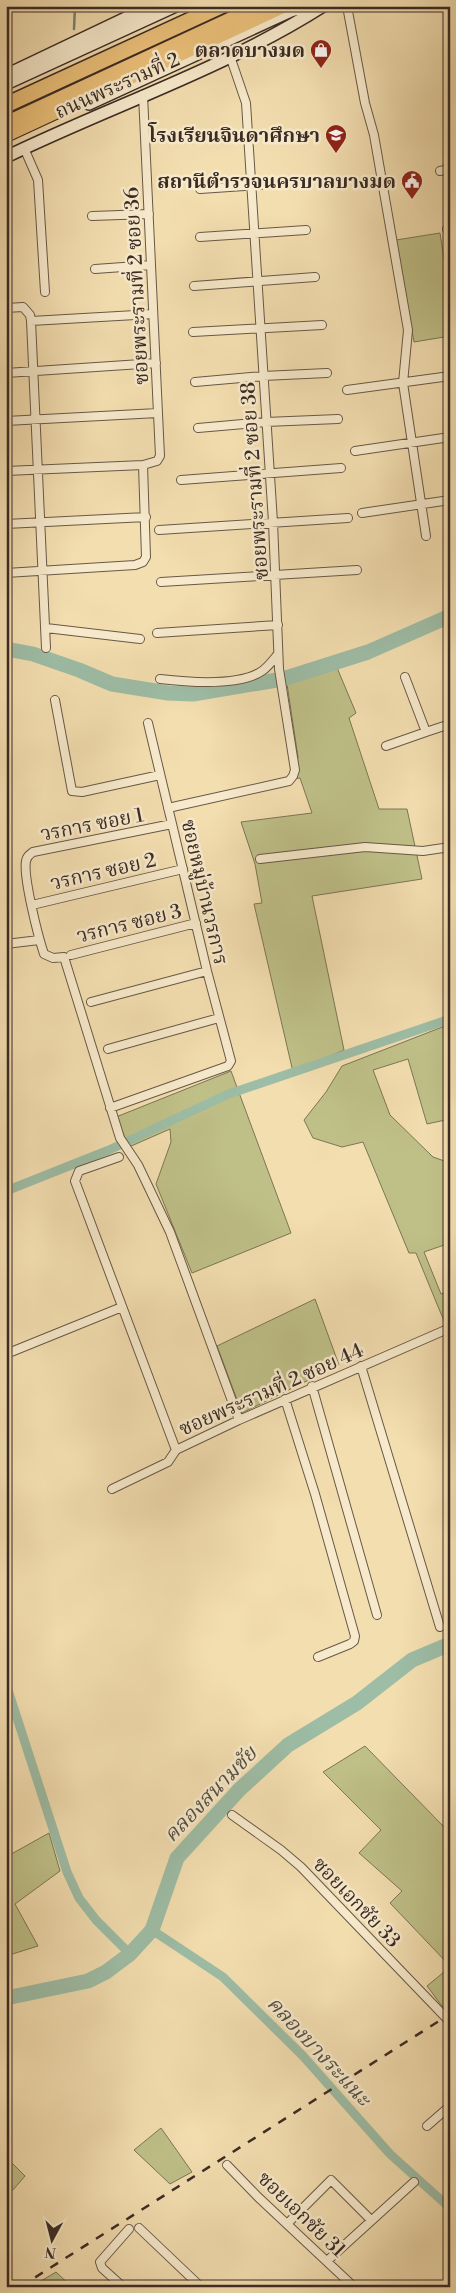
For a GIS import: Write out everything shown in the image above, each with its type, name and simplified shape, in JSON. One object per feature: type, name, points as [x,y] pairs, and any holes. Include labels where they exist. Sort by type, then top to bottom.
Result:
[{"type":"highway","name":"ถนนพระรามที่ 2","points":[[6,101],[214,6]]},
{"type":"highway","points":[[6,105],[222,6]]},
{"type":"highway","points":[[6,124],[262,6]]},
{"type":"highway","name":"ถนนพระรามที่ 2","points":[[6,134],[284,6]]},
{"type":"main road","points":[[6,75],[150,6]]},
{"type":"main road","points":[[6,84],[176,6]]},
{"type":"main road","points":[[6,142],[291,12],[309,6]]},
{"type":"main road","name":"ถนนพระรามที่ 2","points":[[6,157],[230,56],[292,26],[323,6]]},
{"type":"street","points":[[347,6],[365,103],[374,135],[408,330],[403,382],[426,536]]},
{"type":"street","name":"ซอยพระรามที่ 2 ซอย 38","points":[[168,808],[289,781],[295,770],[291,738],[280,684],[273,522],[246,103],[230,56]]},
{"type":"street","name":"ซอยพระรามที่ 2 ซอย 36","points":[[143,95],[160,456],[157,461],[143,464]]},
{"type":"street","points":[[24,148],[38,180],[45,292]]},
{"type":"street","points":[[440,171],[450,169]]},
{"type":"street","points":[[200,189],[301,182]]},
{"type":"street","points":[[92,216],[148,214]]},
{"type":"street","points":[[200,237],[306,230]]},
{"type":"street","points":[[95,269],[151,265]]},
{"type":"street","points":[[194,286],[315,276]]},
{"type":"street","points":[[6,308],[23,307],[30,314],[31,320],[40,522],[44,570],[46,648]]},
{"type":"street","points":[[31,320],[153,314]]},
{"type":"street","points":[[193,332],[322,325]]},
{"type":"street","points":[[6,373],[156,363]]},
{"type":"street","points":[[195,382],[327,373]]},
{"type":"street","points":[[347,390],[450,376]]},
{"type":"street","points":[[6,421],[158,413]]},
{"type":"street","points":[[198,428],[266,422],[338,419]]},
{"type":"street","points":[[355,451],[450,437]]},
{"type":"street","points":[[6,471],[143,464],[146,517],[146,557],[143,562],[135,565],[6,573]]},
{"type":"street","points":[[180,480],[342,468]]},
{"type":"street","points":[[362,512],[450,500]]},
{"type":"street","points":[[6,524],[146,517]]},
{"type":"street","points":[[159,530],[203,529],[273,522],[348,518]]},
{"type":"street","points":[[160,582],[357,570]]},
{"type":"street","points":[[158,633],[278,626]]},
{"type":"street","points":[[46,628],[140,639]]},
{"type":"street","points":[[160,679],[198,683],[225,681],[263,671],[278,654]]},
{"type":"street","points":[[405,677],[426,732]]},
{"type":"street","points":[[55,700],[72,791],[82,792],[160,775]]},
{"type":"street","name":"ซอยหมู่บ้านวรการ","points":[[110,1108],[228,1066],[231,1061],[207,971],[148,724]]},
{"type":"street","points":[[386,746],[450,724]]},
{"type":"street","name":"วรการ ซอย 1","points":[[32,904],[25,863],[27,856],[33,852],[172,824]]},
{"type":"street","points":[[260,859],[365,847],[423,851],[450,847]]},
{"type":"street","name":"วรการ ซอย 2","points":[[32,904],[183,869]]},
{"type":"street","points":[[6,944],[39,940],[32,904]]},
{"type":"street","name":"วรการ ซอย 3","points":[[39,940],[44,954],[53,958],[196,923]]},
{"type":"street","points":[[67,956],[120,1138],[138,1165],[170,1232],[239,1420]]},
{"type":"street","points":[[91,1002],[207,971]]},
{"type":"street","points":[[108,1049],[219,1018]]},
{"type":"street","points":[[119,1157],[79,1171],[74,1181],[176,1450]]},
{"type":"street","points":[[6,1354],[122,1307]]},
{"type":"street","name":"ซอยพระรามที่ 2 ซอย 44","points":[[112,1490],[168,1462],[176,1450],[312,1386],[450,1328]]},
{"type":"street","points":[[361,1366],[440,1627]]},
{"type":"street","points":[[312,1386],[378,1615]]},
{"type":"street","points":[[286,1399],[355,1636],[354,1641],[350,1644],[318,1656]]},
{"type":"street","name":"ซอยเอกชัย 33","points":[[232,1815],[281,1850],[301,1867],[450,2022]]},
{"type":"street","points":[[427,2126],[450,2106]]},
{"type":"street","name":"ซอยเอกชัย 31","points":[[228,2165],[354,2287]]},
{"type":"street","points":[[287,2224],[331,2180],[371,2220]]},
{"type":"street","points":[[327,2261],[414,2182]]},
{"type":"street","points":[[123,2287],[102,2268],[100,2262],[129,2228]]},
{"type":"street","points":[[139,2228],[201,2287]]},
{"type":"green space","points":[[440,233],[450,297],[450,336],[414,342],[396,240]]},
{"type":"green space","points":[[335,663],[356,713],[349,718],[379,809],[407,809],[422,879],[312,896],[344,1050],[293,1072],[254,904],[262,903],[255,864],[241,822],[312,813],[300,778],[293,779],[298,757],[287,684]]},
{"type":"green space","points":[[450,1024],[450,1119],[427,1124],[408,1059],[373,1070],[390,1115],[433,1157],[450,1163],[450,1243],[424,1252],[441,1294],[450,1291],[450,1318],[444,1321],[416,1253],[409,1253],[363,1142],[342,1147],[313,1138],[304,1120],[326,1092],[342,1066]]},
{"type":"green space","points":[[231,1071],[291,1233],[192,1273],[156,1184],[171,1142],[170,1129],[129,1147],[116,1117]]},
{"type":"green space","points":[[315,1299],[339,1365],[242,1413],[217,1346]]},
{"type":"green space","points":[[365,1746],[445,1828],[450,1824],[450,1966],[390,1903],[402,1891],[359,1853],[381,1830],[323,1772]]},
{"type":"green space","points":[[49,1833],[60,1871],[15,1904],[38,1946],[6,1956],[6,1857]]},
{"type":"green space","points":[[450,1967],[450,2007],[445,2010],[427,1986]]},
{"type":"green space","points":[[161,2128],[192,2172],[170,2184],[134,2150]]},
{"type":"green space","points":[[6,2157],[25,2176],[6,2198]]},
{"type":"green space","points":[[56,2272],[72,2287],[31,2287]]},
{"type":"waterway","points":[[74,29],[75,6]]},
{"type":"waterway","points":[[6,649],[33,654],[112,684],[168,693],[193,694],[283,679],[368,652],[450,616]]},
{"type":"waterway","points":[[6,1191],[109,1150],[226,1095],[450,1019]]},
{"type":"waterway","name":"คลองสนามชัย","points":[[6,1998],[88,1981],[106,1972],[130,1954],[152,1930],[177,1858],[239,1790],[288,1745],[357,1703],[412,1660],[450,1644]]},
{"type":"waterway","points":[[6,1684],[67,1872],[79,1898],[96,1920],[130,1954]]},
{"type":"waterway","name":"คลองบางระแนะ","points":[[152,1930],[223,1977],[303,2056],[390,2154],[450,2208]]},
{"type":"railway","points":[[20,2287],[450,2014]]},
{"type":"place","name":"ตลาดบางมด","points":[[321,69]]},
{"type":"place","name":"โรงเรียนจินดาศึกษา","points":[[336,154]]},
{"type":"place","name":"สถานีตำรวจนครบาลบางมด","points":[[412,200]]}]
